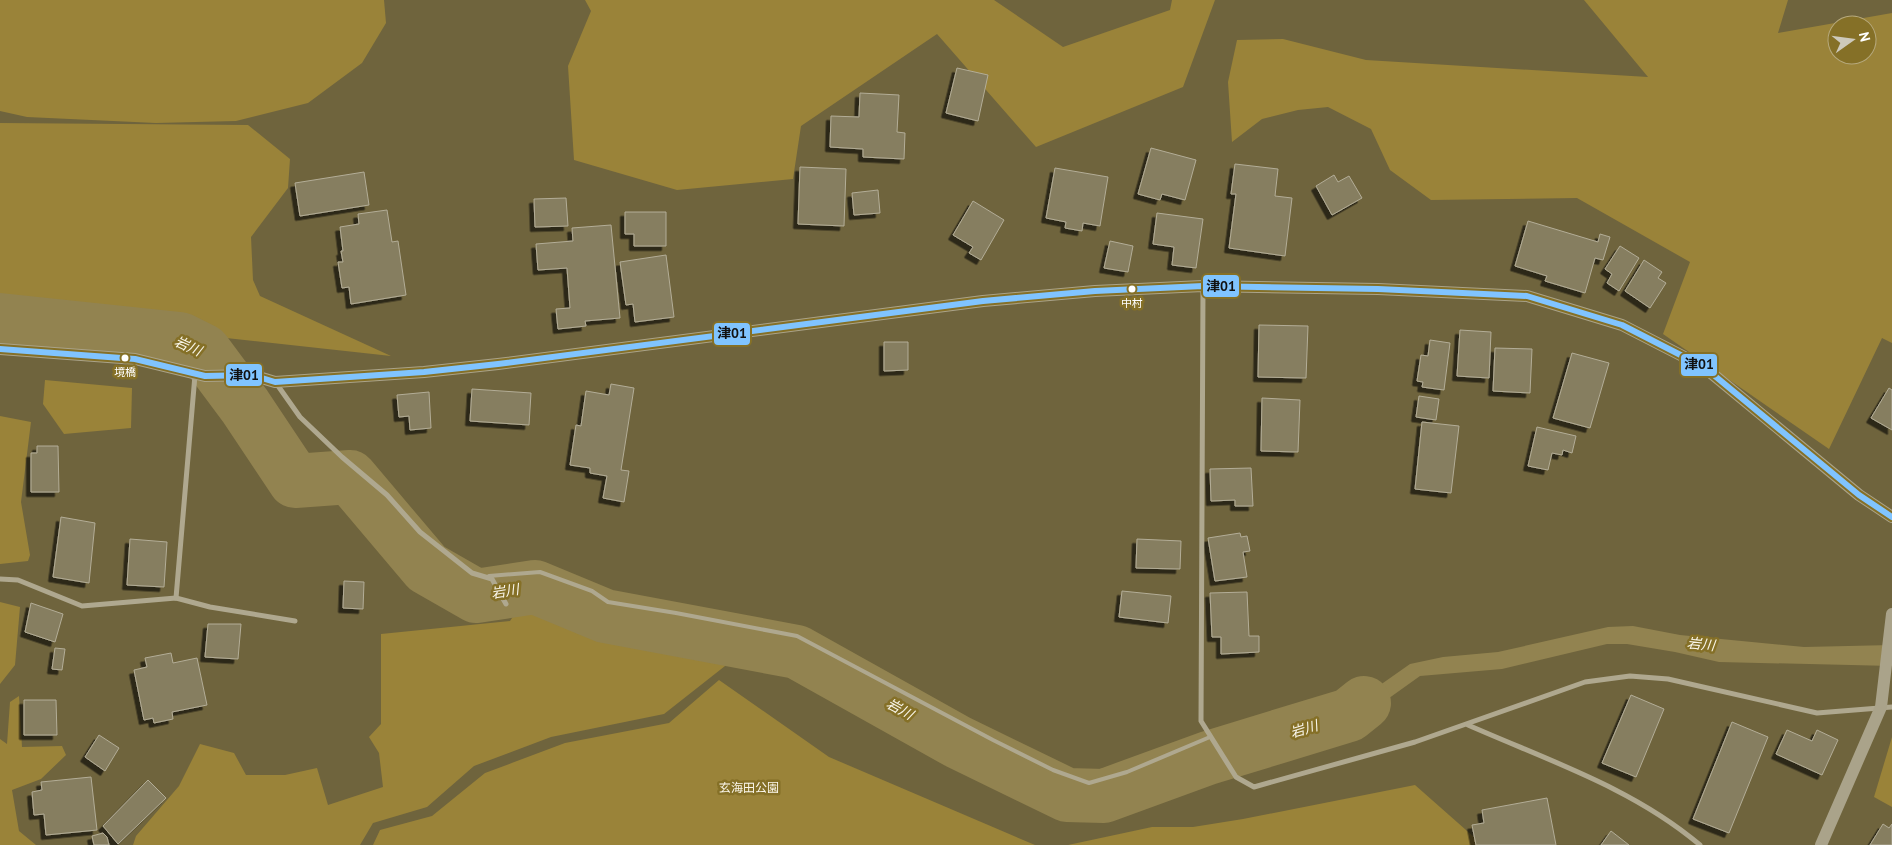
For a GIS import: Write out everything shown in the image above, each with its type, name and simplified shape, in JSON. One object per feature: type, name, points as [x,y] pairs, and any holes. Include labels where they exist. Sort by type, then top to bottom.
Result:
[{"type":"street","points":[[1203,286],[1201,721],[1236,777],[1254,787],[1415,742],[1468,725],[1585,682],[1630,676],[1668,679],[1817,713],[1886,707]]},
{"type":"street","points":[[0,349],[135,359],[200,374],[252,375],[275,382],[498,364],[983,301],[1096,291],[1203,286],[1378,289],[1527,296],[1622,325],[1704,367],[1859,495],[1892,517]]},
{"type":"street","points":[[176,598],[200,374]]},
{"type":"street","points":[[275,382],[300,416],[342,457],[387,495],[420,532],[472,573],[490,577],[506,604]]},
{"type":"street","points":[[0,579],[18,580],[82,606],[176,598],[210,607],[295,621]]},
{"type":"street","points":[[1821,845],[1886,707],[1882,690],[1892,614]]},
{"type":"street","points":[[1468,725],[1620,791],[1682,830],[1700,845]]},
{"type":"lane","points":[[490,577],[540,572],[592,591],[608,602],[676,612],[797,636],[993,740],[1053,770],[1089,783],[1127,772],[1210,737]]},
{"type":"green space","points":[[0,0],[384,0],[386,23],[362,63],[308,103],[236,121],[156,123],[27,117],[0,111]]},
{"type":"green space","points":[[585,0],[994,0],[1063,47],[1170,10],[1172,0],[1215,0],[1183,87],[1036,147],[937,34],[801,126],[793,179],[677,190],[574,160],[568,66],[591,11]]},
{"type":"green space","points":[[1584,0],[1788,0],[1778,33],[1827,24],[1827,65],[1877,65],[1877,16],[1892,13],[1892,343],[1882,338],[1829,449],[1663,334],[1690,262],[1577,198],[1431,200],[1390,170],[1371,129],[1328,107],[1298,110],[1262,119],[1232,142],[1228,82],[1237,40],[1283,39],[1366,60],[1648,77]]},
{"type":"green space","points":[[0,123],[248,125],[290,159],[288,188],[251,237],[253,280],[260,296],[391,356],[217,337],[0,304]]},
{"type":"green space","points":[[45,380],[132,388],[131,428],[64,434],[43,404]]},
{"type":"green space","points":[[0,416],[31,422],[21,502],[30,555],[28,561],[0,564]]},
{"type":"green space","points":[[543,601],[610,632],[739,655],[664,714],[551,737],[474,766],[427,807],[373,823],[360,845],[133,845],[136,836],[179,786],[200,744],[234,753],[246,775],[285,775],[317,768],[328,805],[383,787],[379,753],[369,737],[381,724],[381,634],[510,621],[522,603]]},
{"type":"green space","points":[[0,602],[20,607],[15,665],[0,684]]},
{"type":"green space","name":"玄海田公園","points":[[719,680],[829,757],[1035,845],[373,845],[380,830],[432,816],[485,773],[565,743],[669,723]]},
{"type":"green space","points":[[19,696],[22,747],[62,746],[66,755],[41,779],[12,790],[19,831],[36,845],[0,845],[0,739],[7,744],[10,702]]},
{"type":"green space","points":[[1892,737],[1892,807],[1874,797]]},
{"type":"green space","points":[[1415,785],[1483,845],[1068,845],[1152,827],[1193,827],[1243,819]]},
{"type":"water","points":[[1633,626],[1680,635],[1804,647],[1892,645],[1892,666],[1719,662],[1627,644],[1607,644],[1502,669],[1420,676],[1371,711],[1350,722],[1298,735],[1293,728],[1346,709],[1410,664],[1443,657],[1498,652],[1608,627]]},
{"type":"building","points":[[957,68],[988,75],[978,121],[946,113]]},
{"type":"building","points":[[860,93],[899,95],[897,132],[905,133],[904,159],[863,157],[863,149],[830,147],[831,116],[859,117]]},
{"type":"building","points":[[1151,148],[1196,160],[1185,200],[1162,194],[1160,200],[1138,194]]},
{"type":"building","points":[[1235,164],[1278,169],[1275,196],[1292,198],[1285,256],[1229,248],[1236,194],[1231,194]]},
{"type":"building","points":[[800,167],[846,169],[844,226],[798,224]]},
{"type":"building","points":[[1055,168],[1108,177],[1100,226],[1083,223],[1082,231],[1065,228],[1066,222],[1046,218]]},
{"type":"building","points":[[364,172],[369,205],[300,216],[295,183]]},
{"type":"building","points":[[1334,175],[1338,182],[1349,176],[1362,198],[1332,215],[1316,186]]},
{"type":"building","points":[[878,190],[880,213],[854,215],[852,193]]},
{"type":"building","points":[[566,198],[568,226],[535,227],[534,199]]},
{"type":"building","points":[[973,201],[1004,220],[981,260],[969,253],[973,247],[953,235]]},
{"type":"building","points":[[387,210],[392,242],[398,241],[406,295],[351,304],[349,287],[342,288],[338,262],[343,262],[340,227],[359,224],[358,214]]},
{"type":"building","points":[[625,212],[666,212],[666,246],[634,246],[634,234],[625,234]]},
{"type":"building","points":[[1157,213],[1203,219],[1196,268],[1172,265],[1174,247],[1153,244]]},
{"type":"building","points":[[1528,221],[1598,242],[1600,234],[1610,237],[1603,260],[1595,258],[1585,293],[1545,281],[1547,276],[1515,266]]},
{"type":"building","points":[[611,225],[620,318],[585,321],[586,326],[558,329],[556,309],[570,308],[567,268],[538,270],[536,244],[573,241],[572,228]]},
{"type":"building","points":[[1110,241],[1133,246],[1128,272],[1104,268]]},
{"type":"building","points":[[1620,246],[1639,258],[1619,291],[1607,283],[1612,274],[1605,269]]},
{"type":"building","points":[[666,255],[674,317],[635,322],[633,304],[626,305],[620,262]]},
{"type":"building","points":[[1644,260],[1662,272],[1658,278],[1666,283],[1650,308],[1625,291]]},
{"type":"building","points":[[1259,325],[1308,326],[1306,378],[1258,377]]},
{"type":"building","points":[[1460,330],[1491,332],[1489,378],[1457,376]]},
{"type":"building","points":[[1430,340],[1450,343],[1444,390],[1422,387],[1423,382],[1417,381],[1421,355],[1428,356]]},
{"type":"building","points":[[884,342],[908,342],[908,370],[884,371]]},
{"type":"building","points":[[1495,348],[1532,349],[1530,393],[1493,391]]},
{"type":"building","points":[[1572,353],[1609,363],[1590,428],[1553,418]]},
{"type":"building","points":[[611,384],[634,388],[621,470],[629,471],[624,502],[603,498],[607,476],[590,473],[590,468],[570,465],[576,425],[581,426],[586,391],[609,395]]},
{"type":"building","points":[[1889,388],[1892,390],[1892,430],[1871,418]]},
{"type":"building","points":[[472,389],[531,393],[529,425],[470,421]]},
{"type":"building","points":[[429,392],[431,428],[410,430],[409,416],[399,417],[397,395]]},
{"type":"building","points":[[1419,396],[1439,399],[1436,420],[1416,417]]},
{"type":"building","points":[[1262,398],[1300,400],[1298,452],[1261,451]]},
{"type":"building","points":[[1422,422],[1459,426],[1451,493],[1415,489]]},
{"type":"building","points":[[1537,427],[1576,436],[1572,453],[1563,450],[1562,455],[1552,453],[1548,470],[1528,466]]},
{"type":"building","points":[[37,446],[58,446],[59,492],[31,492],[31,453],[37,453]]},
{"type":"building","points":[[1251,468],[1253,506],[1235,506],[1235,500],[1211,501],[1210,469]]},
{"type":"building","points":[[61,517],[95,523],[89,583],[53,577]]},
{"type":"building","points":[[1240,533],[1241,537],[1247,536],[1250,551],[1243,552],[1247,577],[1215,581],[1208,538]]},
{"type":"building","points":[[130,539],[167,542],[164,587],[127,585]]},
{"type":"building","points":[[1137,539],[1181,541],[1180,569],[1136,568]]},
{"type":"building","points":[[344,581],[364,582],[363,609],[343,608]]},
{"type":"building","points":[[1122,591],[1171,596],[1168,623],[1119,617]]},
{"type":"building","points":[[1247,592],[1249,636],[1259,636],[1259,652],[1221,654],[1221,637],[1212,637],[1210,593]]},
{"type":"building","points":[[31,603],[63,614],[55,642],[25,632]]},
{"type":"building","points":[[208,624],[241,624],[238,659],[205,657]]},
{"type":"building","points":[[55,648],[65,649],[62,670],[52,669]]},
{"type":"building","points":[[171,653],[173,663],[197,658],[207,705],[172,712],[173,719],[154,723],[153,718],[144,720],[134,670],[147,667],[145,658]]},
{"type":"building","points":[[1631,695],[1664,709],[1636,777],[1602,763]]},
{"type":"building","points":[[24,700],[56,700],[57,735],[24,735]]},
{"type":"building","points":[[1732,722],[1768,737],[1729,833],[1693,819]]},
{"type":"building","points":[[1787,730],[1812,741],[1817,730],[1838,740],[1822,775],[1776,754]]},
{"type":"building","points":[[99,735],[119,748],[105,771],[85,757]]},
{"type":"building","points":[[91,777],[97,830],[46,835],[44,814],[34,815],[32,792],[42,790],[41,782]]},
{"type":"building","points":[[148,780],[166,798],[118,844],[103,826]]},
{"type":"building","points":[[1547,798],[1556,845],[1476,845],[1472,825],[1484,823],[1482,810]]},
{"type":"building","points":[[1883,824],[1889,828],[1892,824],[1892,845],[1870,845]]},
{"type":"building","points":[[1611,831],[1629,845],[1601,845]]},
{"type":"building","points":[[103,833],[107,837],[109,845],[94,845],[92,836]]},
{"type":"waterway","name":"岩川","points":[[0,320],[180,339],[204,351],[245,406],[295,481],[350,477],[427,568],[476,596],[535,587],[605,616],[797,652],[958,742],[1067,795],[1104,796],[1208,758],[1349,715],[1364,703]]},
{"type":"transit line","name":"津01","points":[[0,349],[135,359],[205,376],[252,375],[275,382],[424,372],[498,364],[983,301],[1095,291],[1203,286],[1378,289],[1527,296],[1622,325],[1704,367],[1859,495],[1892,517]]},
{"type":"place","name":"中村","points":[[1132,289]]},
{"type":"place","name":"境橋","points":[[125,358]]}]
